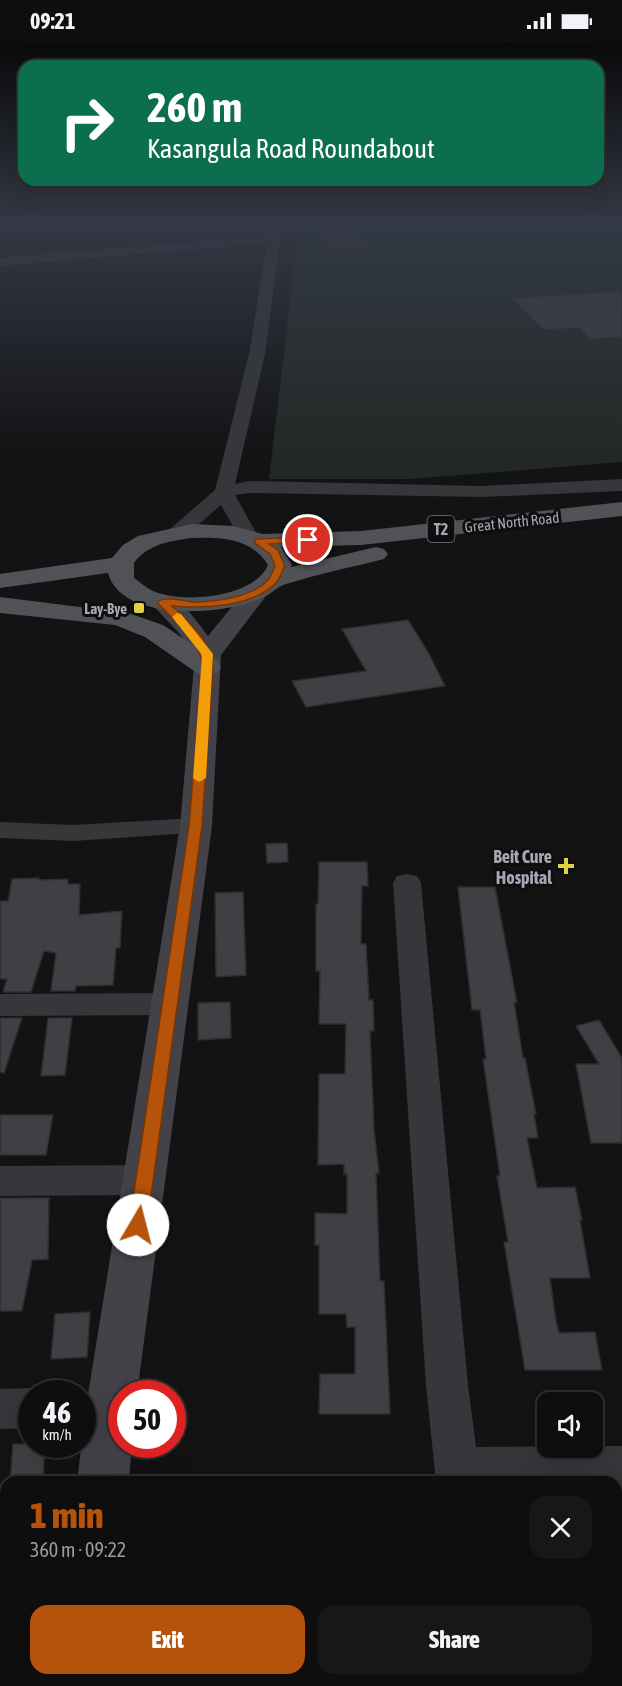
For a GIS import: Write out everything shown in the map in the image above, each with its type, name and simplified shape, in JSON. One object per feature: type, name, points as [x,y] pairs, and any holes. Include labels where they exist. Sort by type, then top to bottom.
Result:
[{"type":"main road","name":"Great North Road","points":[[253,539],[361,538],[622,509]]},
{"type":"main road","name":"Great North Road","points":[[265,586],[345,560],[379,554],[622,525]]},
{"type":"main road","name":"T2","points":[[120,564],[131,550],[140,544],[177,533],[221,531],[253,539]]},
{"type":"main road","points":[[207,661],[265,586],[278,573],[279,559],[268,546],[253,539]]},
{"type":"main road","points":[[0,581],[120,564],[121,578],[134,591]]},
{"type":"main road","name":"T2","points":[[0,604],[134,591],[162,602],[193,605],[219,603],[265,586]]},
{"type":"main road","points":[[103,1476],[97,1408],[144,1180],[196,826],[207,661],[187,626],[162,602]]},
{"type":"main road","points":[[0,604],[119,618],[154,631],[207,661]]},
{"type":"street","points":[[253,539],[224,492],[257,354],[265,303]]},
{"type":"street","points":[[177,533],[224,492],[250,487],[413,493],[545,492],[622,485]]},
{"type":"street","points":[[0,830],[73,833],[196,826]]},
{"type":"street","points":[[407,883],[447,1385],[458,1475],[622,1467]]},
{"type":"street","points":[[0,1005],[170,1004]]},
{"type":"street","points":[[0,1181],[144,1180]]},
{"type":"street","points":[[0,1409],[18,1408]]},
{"type":"shaded area","points":[[290,303],[622,303],[622,462],[411,479],[269,479]]},
{"type":"building","points":[[516,303],[622,303],[622,337],[590,339],[580,328],[544,330]]},
{"type":"building","points":[[408,620],[445,686],[306,707],[292,681],[366,671],[342,629]]},
{"type":"building","points":[[287,843],[288,862],[267,863],[266,844]]},
{"type":"building","points":[[319,862],[367,862],[368,886],[362,886],[361,944],[366,944],[369,1000],[373,1000],[374,1031],[370,1031],[374,1129],[379,1173],[376,1173],[380,1281],[384,1281],[390,1414],[319,1414],[320,1374],[355,1374],[355,1327],[347,1327],[346,1314],[319,1314],[319,1245],[315,1245],[315,1213],[347,1214],[347,1174],[344,1174],[344,1164],[318,1165],[319,1074],[345,1074],[346,1024],[319,1024],[320,971],[316,971],[316,904],[318,904]]},
{"type":"building","points":[[39,878],[39,880],[68,879],[68,884],[80,884],[79,915],[122,911],[120,948],[116,948],[113,985],[76,986],[75,991],[51,991],[56,953],[44,951],[31,992],[3,992],[7,979],[0,979],[0,901],[8,901],[12,879]]},
{"type":"building","points":[[458,887],[495,887],[517,1003],[514,1002],[523,1058],[525,1058],[536,1114],[534,1114],[538,1138],[527,1138],[537,1188],[575,1187],[582,1220],[580,1220],[590,1278],[550,1278],[556,1321],[559,1333],[595,1332],[602,1370],[525,1370],[504,1242],[508,1242],[497,1176],[500,1176],[483,1059],[486,1059],[480,1010],[472,1010]]},
{"type":"building","points":[[243,892],[246,975],[216,977],[215,893]]},
{"type":"building","points":[[230,1002],[231,1038],[198,1040],[198,1003]]},
{"type":"building","points":[[0,1018],[22,1018],[4,1073],[0,1072]]},
{"type":"building","points":[[48,1018],[72,1018],[65,1075],[41,1076]]},
{"type":"building","points":[[599,1020],[622,1058],[622,1143],[591,1143],[576,1064],[599,1064],[576,1026]]},
{"type":"building","points":[[0,1115],[53,1115],[46,1155],[0,1155]]},
{"type":"building","points":[[0,1198],[49,1198],[48,1259],[32,1260],[22,1311],[0,1311]]},
{"type":"building","points":[[90,1312],[87,1357],[51,1359],[55,1314]]},
{"type":"building","points":[[13,1444],[18,1444],[18,1458],[44,1458],[43,1476],[10,1476]]},
{"type":"slow traffic","points":[[177,617],[187,626],[207,654],[199,778]]},
{"type":"place","name":"Lay-Bye","points":[[139,608]]},
{"type":"place","name":"Beit Cure Hospital","points":[[566,866]]},
{"type":"route","points":[[138,1225],[196,826],[207,667],[207,654],[187,626],[162,602],[193,605],[219,603],[257,592],[273,580],[280,566],[279,559],[274,552],[259,541],[308,540]]}]
